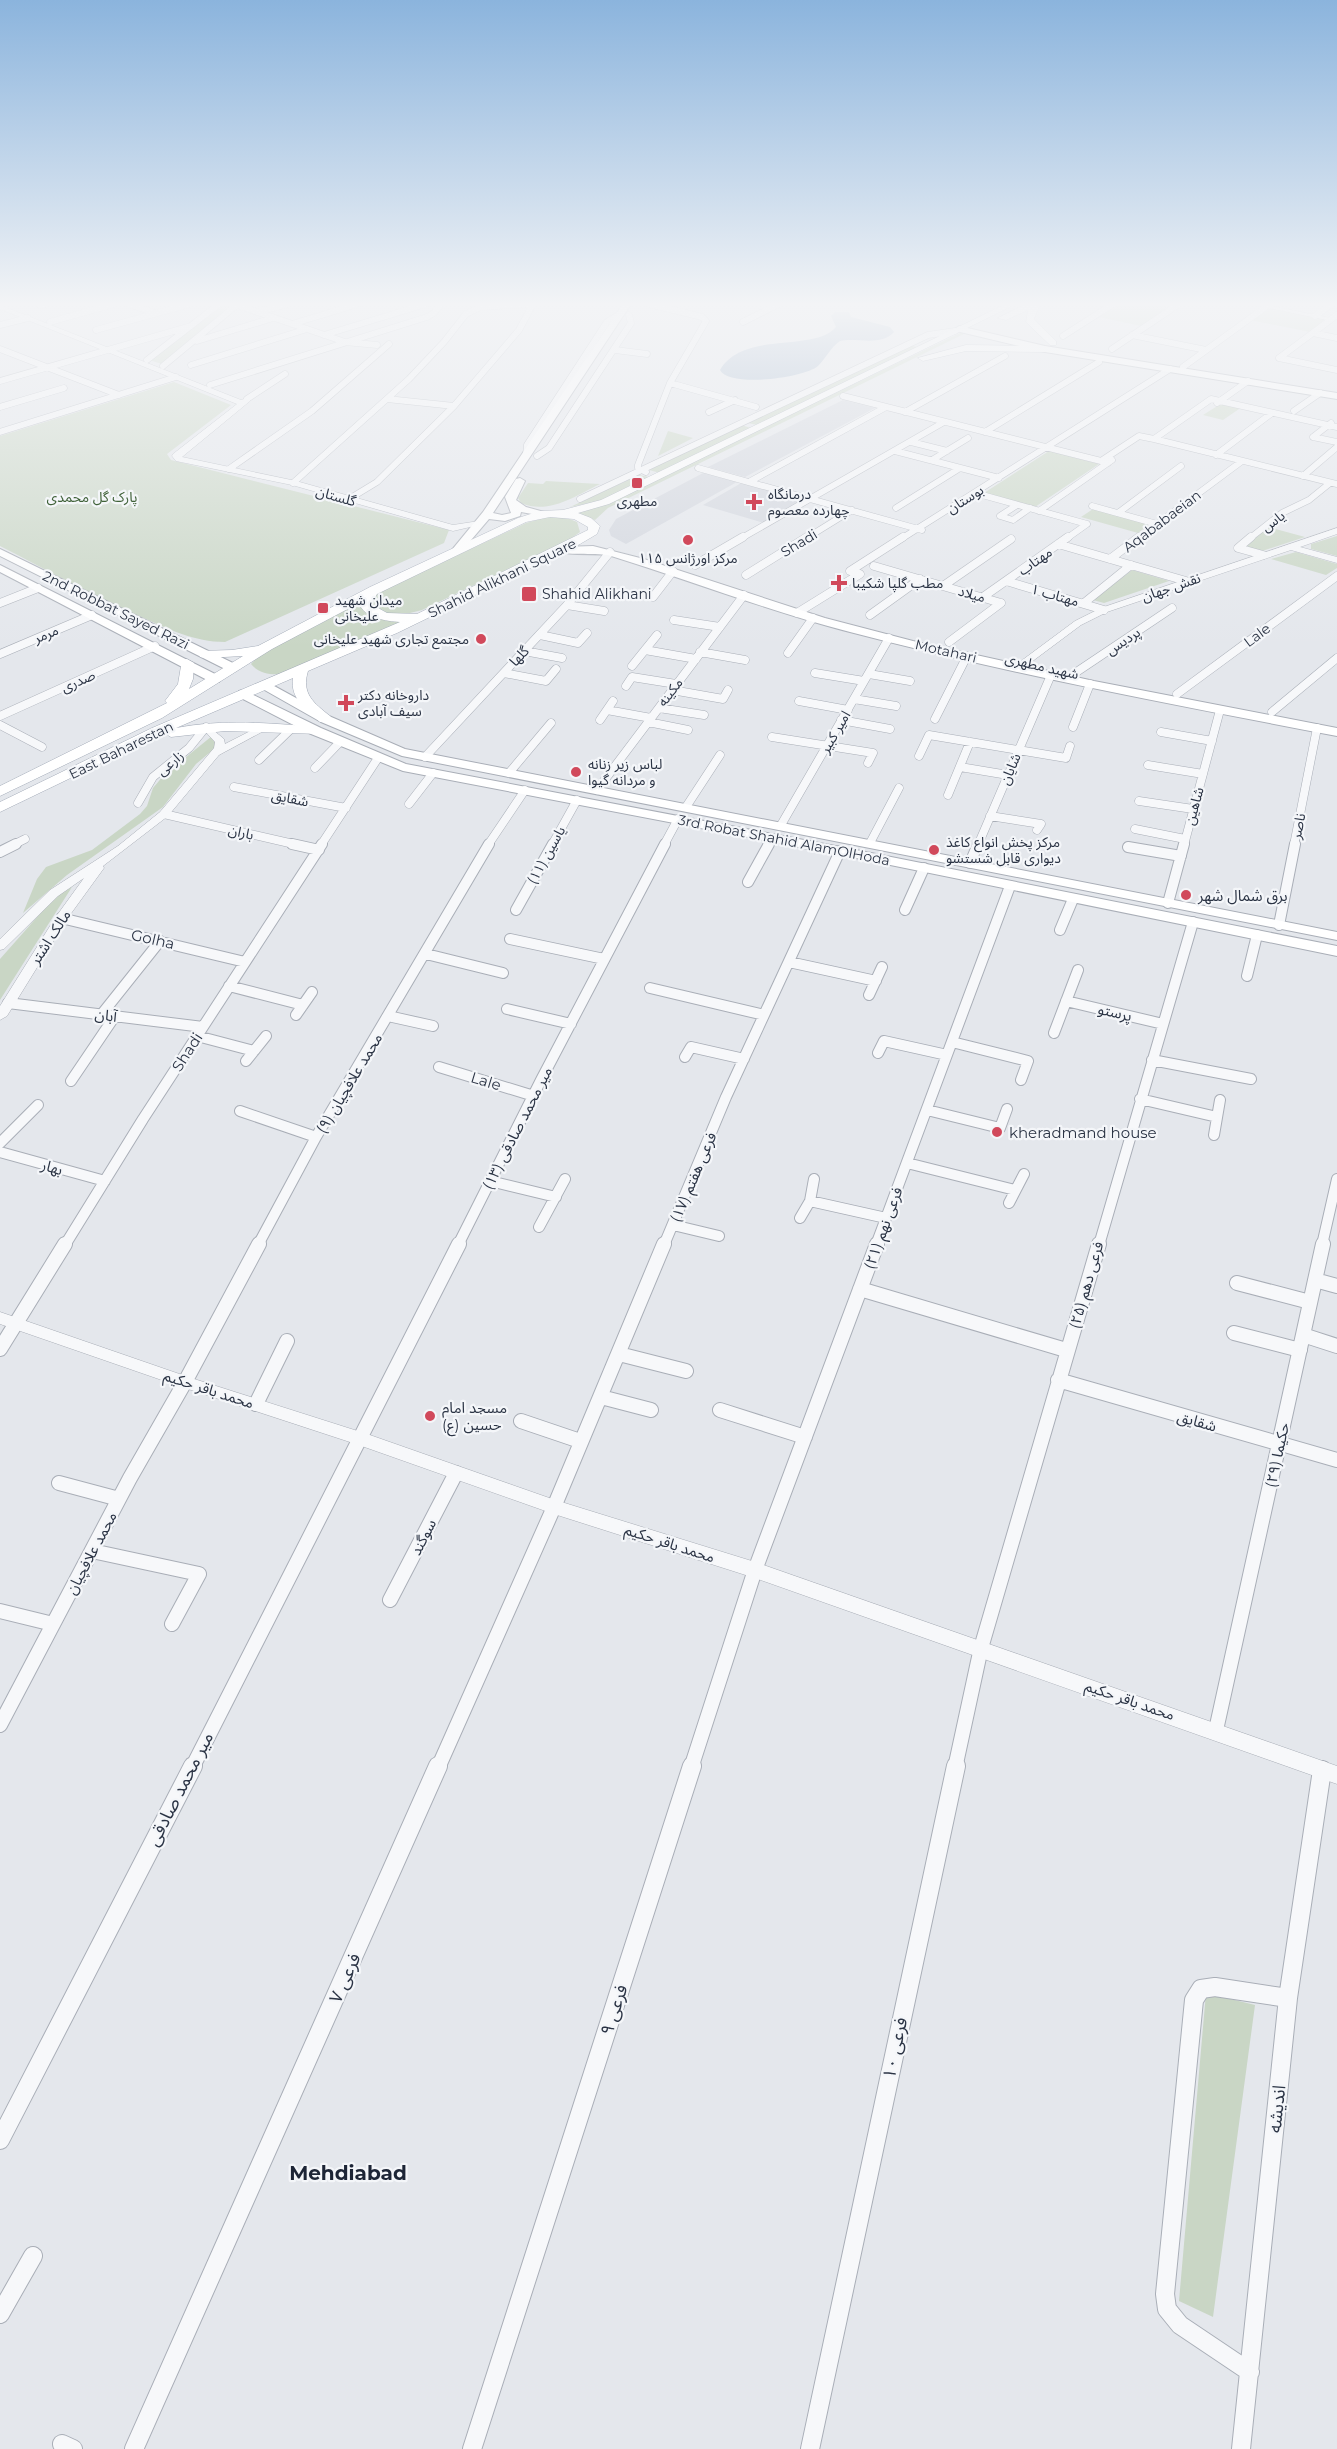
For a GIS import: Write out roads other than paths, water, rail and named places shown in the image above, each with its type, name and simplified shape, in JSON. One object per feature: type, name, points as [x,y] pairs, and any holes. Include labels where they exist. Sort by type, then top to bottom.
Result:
[{"type":"main road","points":[[456,551],[487,514],[552,418]]},
{"type":"main road","points":[[487,514],[501,518],[516,514],[510,497],[560,418]]},
{"type":"main road","points":[[557,513],[593,507],[775,418]]},
{"type":"main road","points":[[594,529],[608,514],[798,418]]},
{"type":"main road","points":[[514,505],[543,513]]},
{"type":"main road","name":"Shahid Alikhani Square","points":[[215,679],[267,646],[374,590],[522,520],[543,513],[557,513],[578,516],[594,529],[561,550],[425,615],[243,694]]},
{"type":"main road","name":"Motahari","points":[[594,529],[615,544],[805,613]]},
{"type":"main road","name":"Motahari","points":[[561,550],[594,549],[610,552],[889,638],[967,656],[1022,664],[1051,675],[1090,684],[1337,732]]},
{"type":"main road","name":"2nd Robbat Sayed Razi","points":[[0,552],[233,668]]},
{"type":"main road","name":"2nd Robbat Sayed Razi","points":[[0,568],[215,679]]},
{"type":"main road","points":[[374,590],[364,604],[377,615],[392,618],[425,615]]},
{"type":"main road","name":"شهید مطهری","points":[[805,613],[1022,664],[1337,724]]},
{"type":"main road","points":[[137,637],[151,633],[153,630]]},
{"type":"main road","points":[[205,654],[232,654],[267,646]]},
{"type":"main road","points":[[157,715],[185,686],[187,663]]},
{"type":"main road","points":[[233,668],[265,685]]},
{"type":"main road","points":[[302,669],[298,689],[302,698],[325,719]]},
{"type":"main road","points":[[215,679],[243,694]]},
{"type":"main road","name":"East Baharestan","points":[[0,792],[157,715],[215,679]]},
{"type":"main road","name":"3rd Robat Shahid AlamOlHoda","points":[[265,685],[325,719],[402,752],[970,863],[1046,886],[1107,898],[1193,922],[1337,951]]},
{"type":"main road","name":"East Baharestan","points":[[0,808],[174,724],[243,694]]},
{"type":"main road","name":"3rd Robat Shahid AlamOlHoda","points":[[243,694],[275,712],[340,742],[403,767],[678,819],[1010,886],[1046,886],[1073,899],[1107,898],[1168,903],[1337,936]]},
{"type":"main road","points":[[275,712],[272,706],[276,702],[285,701],[297,704]]},
{"type":"main road","points":[[157,715],[179,714],[180,719],[174,724]]},
{"type":"main road","points":[[136,742],[206,728],[266,727],[316,731]]},
{"type":"street","points":[[0,432],[44,418]]},
{"type":"street","name":"گلستان","points":[[223,418],[176,456],[179,459],[293,483],[453,528],[479,524]]},
{"type":"street","points":[[229,469],[301,418]]},
{"type":"street","points":[[293,483],[365,418]]},
{"type":"street","points":[[349,499],[377,482],[442,418]]},
{"type":"street","points":[[537,456],[549,448],[569,418]]},
{"type":"street","points":[[656,418],[638,465],[642,471],[659,476]]},
{"type":"street","points":[[580,499],[751,418]]},
{"type":"street","points":[[749,482],[865,418]]},
{"type":"street","points":[[930,418],[1104,462]]},
{"type":"street","points":[[986,432],[1008,418]]},
{"type":"street","name":"بوستان","points":[[917,529],[1093,418]]},
{"type":"street","points":[[975,493],[1039,511],[1104,462],[1182,418]]},
{"type":"street","points":[[1216,455],[1265,418]]},
{"type":"street","points":[[1297,418],[1337,427]]},
{"type":"street","points":[[1337,419],[1313,437],[1337,442]]},
{"type":"street","points":[[695,565],[944,422]]},
{"type":"street","points":[[741,423],[756,427]]},
{"type":"street","points":[[932,460],[968,438]]},
{"type":"street","points":[[1150,438],[1333,483]]},
{"type":"street","points":[[911,442],[947,451]]},
{"type":"street","points":[[1303,476],[1337,447]]},
{"type":"street","points":[[895,451],[999,478]]},
{"type":"street","name":"Aqababaeian","points":[[1110,559],[1242,461]]},
{"type":"street","points":[[1118,513],[1181,466]]},
{"type":"street","points":[[698,468],[917,529]]},
{"type":"street","points":[[896,508],[960,468]]},
{"type":"street","name":"یاس","points":[[1263,555],[1238,548],[1282,513],[1309,500],[1333,483]]},
{"type":"street","name":"بوستان","points":[[917,529],[927,532],[985,496]]},
{"type":"street","points":[[1017,505],[1000,516],[1013,520],[1030,508]]},
{"type":"street","points":[[1092,506],[1157,524]]},
{"type":"street","name":"Shadi","points":[[746,575],[852,510]]},
{"type":"street","name":"مهتاب","points":[[982,597],[1087,524],[1039,511]]},
{"type":"street","points":[[453,528],[471,535]]},
{"type":"street","points":[[860,574],[850,571],[917,529]]},
{"type":"street","name":"نقش جهان","points":[[1022,664],[1078,623],[1104,609],[1337,531]]},
{"type":"street","points":[[944,586],[1011,539]]},
{"type":"street","points":[[788,652],[805,613],[902,547],[892,544]]},
{"type":"street","points":[[1058,544],[1186,581]]},
{"type":"street","points":[[1292,547],[1337,560]]},
{"type":"street","name":"گلها","points":[[425,757],[540,635],[610,552]]},
{"type":"street","points":[[1084,603],[1131,565]]},
{"type":"street","name":"میلاد","points":[[874,566],[1001,603],[949,642]]},
{"type":"street","points":[[653,597],[673,571]]},
{"type":"street","name":"Lale","points":[[1178,694],[1337,576]]},
{"type":"street","points":[[870,615],[921,579]]},
{"type":"street","name":"مهتاب ۱","points":[[1006,581],[1104,609]]},
{"type":"street","points":[[0,603],[38,588]]},
{"type":"street","name":"مکینه","points":[[597,790],[744,595]]},
{"type":"street","points":[[567,605],[602,615],[610,603]]},
{"type":"street","name":"پردیس","points":[[1075,673],[1172,609]]},
{"type":"street","name":"مرمر","points":[[0,654],[92,615]]},
{"type":"street","points":[[674,620],[720,627]]},
{"type":"street","points":[[540,635],[579,643],[587,633]]},
{"type":"street","points":[[633,666],[657,635]]},
{"type":"street","name":"امیر کبیر","points":[[781,825],[889,638]]},
{"type":"street","name":"صدری","points":[[0,716],[155,646]]},
{"type":"street","points":[[645,650],[745,660]]},
{"type":"street","points":[[524,651],[562,658]]},
{"type":"street","points":[[935,719],[967,656]]},
{"type":"street","points":[[1272,712],[1337,658]]},
{"type":"street","points":[[504,673],[546,681],[556,669]]},
{"type":"street","points":[[815,673],[910,681]]},
{"type":"street","name":"شایان","points":[[970,863],[1051,675]]},
{"type":"street","points":[[626,686],[632,677],[723,699],[728,690]]},
{"type":"street","points":[[1073,727],[1090,684]]},
{"type":"street","points":[[854,699],[896,706]]},
{"type":"street","points":[[600,720],[613,701]]},
{"type":"street","points":[[799,701],[848,710]]},
{"type":"street","points":[[659,708],[704,715]]},
{"type":"street","name":"شاهین","points":[[1168,903],[1220,710]]},
{"type":"street","points":[[607,711],[688,730]]},
{"type":"street","points":[[841,720],[890,729]]},
{"type":"street","points":[[509,773],[550,723]]},
{"type":"street","points":[[0,725],[42,747]]},
{"type":"street","points":[[215,753],[266,727]]},
{"type":"street","points":[[206,728],[220,741],[215,753]]},
{"type":"street","name":"زارعی","points":[[138,803],[153,777],[196,742],[206,728]]},
{"type":"street","name":"ناصر","points":[[1279,925],[1317,728]]},
{"type":"street","points":[[259,760],[291,729]]},
{"type":"street","points":[[1161,732],[1212,741]]},
{"type":"street","points":[[919,756],[929,735],[1066,758],[1070,746]]},
{"type":"street","points":[[772,737],[873,753],[868,763]]},
{"type":"street","points":[[315,768],[340,742]]},
{"type":"street","points":[[948,795],[970,742]]},
{"type":"street","name":"مالک اشتر","points":[[0,946],[54,893],[103,861],[164,814],[215,753]]},
{"type":"street","points":[[686,807],[720,755]]},
{"type":"street","name":"Shadi","points":[[0,1349],[8,1321],[105,1181],[378,758]]},
{"type":"street","points":[[1148,765],[1203,774]]},
{"type":"street","points":[[960,767],[1008,775]]},
{"type":"street","points":[[409,804],[432,773]]},
{"type":"street","points":[[0,785],[22,781]]},
{"type":"street","name":"شقایق","points":[[234,787],[346,808]]},
{"type":"street","points":[[870,843],[899,789]]},
{"type":"street","name":"محمد علافچیان (۹)","points":[[185,1382],[316,1137],[426,954],[488,845],[525,790]]},
{"type":"street","name":"یاسین (۱۱)","points":[[516,910],[577,800]]},
{"type":"street","points":[[1139,801],[1193,809]]},
{"type":"street","name":"باران","points":[[164,814],[319,850]]},
{"type":"street","points":[[990,816],[1039,827]]},
{"type":"street","name":"میر محمد صادقی (۱۳)","points":[[361,1439],[490,1181],[678,819]]},
{"type":"street","points":[[1135,829],[1185,839]]},
{"type":"street","points":[[748,882],[772,838]]},
{"type":"street","points":[[0,852],[25,839]]},
{"type":"street","points":[[1128,847],[1181,856]]},
{"type":"street","name":"فرعی هفتم (۱۷)","points":[[554,1507],[580,1441],[601,1397],[744,1059],[840,851]]},
{"type":"street","name":"مالک اشتر","points":[[0,1016],[61,918],[103,861]]},
{"type":"street","points":[[905,910],[924,868]]},
{"type":"street","name":"فرعی نهم (۲۱)","points":[[755,1570],[1010,886]]},
{"type":"street","points":[[1060,930],[1073,899]]},
{"type":"street","name":"Golha","points":[[61,918],[245,962]]},
{"type":"street","name":"فرعی دهم (۲۵)","points":[[981,1648],[1066,1350],[1193,922]]},
{"type":"street","points":[[1247,976],[1257,935]]},
{"type":"street","points":[[510,939],[604,959]]},
{"type":"street","points":[[101,1015],[160,940]]},
{"type":"street","points":[[426,954],[503,973]]},
{"type":"street","points":[[789,962],[876,981]]},
{"type":"street","points":[[869,995],[882,967]]},
{"type":"street","points":[[1054,1033],[1078,970]]},
{"type":"street","points":[[229,986],[303,1005]]},
{"type":"street","points":[[650,988],[764,1015]]},
{"type":"street","points":[[296,1016],[312,992]]},
{"type":"street","name":"پرستو","points":[[1066,1001],[1163,1024]]},
{"type":"street","name":"آبان","points":[[8,1003],[115,1016],[200,1032],[254,1051]]},
{"type":"street","points":[[507,1009],[571,1024]]},
{"type":"street","points":[[71,1081],[115,1016]]},
{"type":"street","points":[[388,1016],[433,1026]]},
{"type":"street","points":[[246,1061],[266,1036]]},
{"type":"street","points":[[878,1053],[884,1041],[947,1055]]},
{"type":"street","points":[[952,1042],[1028,1061],[1022,1080]]},
{"type":"street","points":[[685,1057],[691,1047],[744,1059]]},
{"type":"street","points":[[1152,1060],[1251,1079]]},
{"type":"street","name":"Lale","points":[[439,1066],[534,1096]]},
{"type":"street","points":[[1140,1099],[1217,1118]]},
{"type":"street","points":[[1214,1135],[1220,1100]]},
{"type":"street","points":[[1,1151],[38,1105]]},
{"type":"street","points":[[927,1110],[1000,1128],[1007,1109]]},
{"type":"street","points":[[240,1112],[316,1137]]},
{"type":"street","name":"بهار","points":[[1,1151],[105,1181]]},
{"type":"street","points":[[907,1163],[1015,1190]]},
{"type":"street","points":[[1009,1203],[1024,1174]]},
{"type":"street","points":[[539,1227],[565,1179]]},
{"type":"street","points":[[800,1218],[810,1201],[814,1179]]},
{"type":"street","name":"حکیما (۲۹)","points":[[1216,1730],[1337,1179]]},
{"type":"street","points":[[490,1181],[556,1197]]},
{"type":"street","points":[[810,1201],[886,1218]]},
{"type":"street","points":[[673,1225],[719,1236]]},
{"type":"street","points":[[1315,1280],[1337,1286]]},
{"type":"street","points":[[1237,1283],[1310,1302]]},
{"type":"street","points":[[860,1289],[1066,1350]]},
{"type":"street","name":"محمد باقر حکیم","points":[[8,1321],[361,1439],[554,1507],[755,1570],[1216,1730],[1330,1772]]},
{"type":"street","points":[[1234,1333],[1300,1350]]},
{"type":"street","points":[[1303,1335],[1337,1346]]},
{"type":"street","points":[[256,1404],[287,1341]]},
{"type":"street","points":[[619,1354],[686,1371]]},
{"type":"street","name":"شقایق","points":[[1058,1380],[1337,1460]]},
{"type":"street","name":"محمد علافچیان","points":[[0,1725],[119,1499],[185,1382]]},
{"type":"street","points":[[601,1397],[651,1410]]},
{"type":"street","points":[[720,1410],[805,1437]]},
{"type":"street","points":[[521,1421],[580,1441]]},
{"type":"street","name":"میر محمد صادقی","points":[[0,2140],[361,1439]]},
{"type":"street","name":"سوگند","points":[[390,1600],[456,1473]]},
{"type":"street","points":[[59,1483],[119,1499]]},
{"type":"street","name":"فرعی ۷","points":[[134,2449],[554,1507]]},
{"type":"street","points":[[92,1551],[199,1574],[172,1623]]},
{"type":"street","name":"فرعی ۹","points":[[472,2449],[755,1570]]},
{"type":"street","points":[[0,1611],[53,1624]]},
{"type":"street","name":"فرعی ۱۰","points":[[810,2449],[981,1648]]},
{"type":"street","name":"اندیشه","points":[[1241,2449],[1288,1998],[1330,1772]]},
{"type":"street","points":[[1250,2372],[1179,2325],[1167,2309],[1165,2294],[1186,2067],[1194,2000],[1201,1989],[1215,1987],[1288,1998]]},
{"type":"street","points":[[0,2314],[33,2256]]},
{"type":"place","name":"مطهری","points":[[637,483]]},
{"type":"place","name":"درمانگاه چهارده معصوم","points":[[754,502]]},
{"type":"place","name":"مرکز اورژانس ۱۱۵","points":[[688,540]]},
{"type":"place","name":"مطب گلپا شکیبا","points":[[839,583]]},
{"type":"place","name":"Shahid Alikhani","points":[[529,594]]},
{"type":"place","name":"میدان شهید علیخانی","points":[[323,608]]},
{"type":"place","name":"مجتمع تجاری شهید علیخانی","points":[[481,639]]},
{"type":"place","name":"داروخانه دکتر سیف آبادی","points":[[346,703]]},
{"type":"place","name":"لباس زیر زنانه و مردانه گیوا","points":[[576,772]]},
{"type":"place","name":"مرکز پخش انواع کاغذ دیواری قابل شستشو","points":[[934,850]]},
{"type":"place","name":"برق شمال شهر","points":[[1186,895]]},
{"type":"place","name":"kheradmand house","points":[[997,1132]]},
{"type":"place","name":"مسجد امام حسین (ع)","points":[[430,1416]]},
{"type":"district","name":"Mehdiabad","points":[[348,2173]]},
{"type":"park label","name":"پارک گل محمدی","points":[[92,497]]}]
